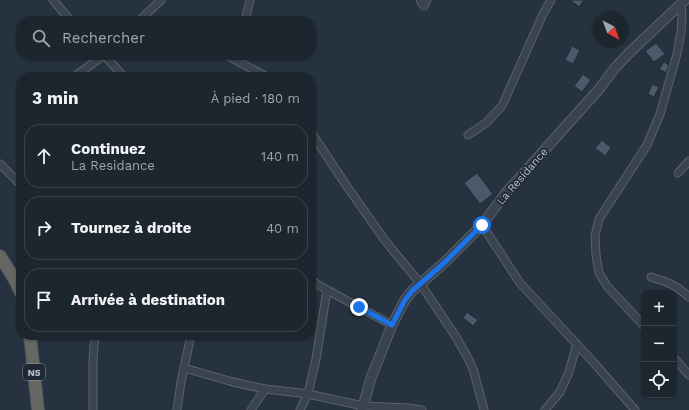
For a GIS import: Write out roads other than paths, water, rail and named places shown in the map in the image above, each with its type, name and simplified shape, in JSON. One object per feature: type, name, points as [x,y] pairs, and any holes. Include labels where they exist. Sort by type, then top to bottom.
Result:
[{"type":"highway","points":[[0,256],[16,282]]},
{"type":"highway","name":"N5","points":[[31,340],[38,410]]},
{"type":"street","points":[[53,0],[66,16]]},
{"type":"street","points":[[145,16],[161,0]]},
{"type":"street","points":[[246,16],[250,0]]},
{"type":"street","points":[[420,0],[424,6],[427,0]]},
{"type":"street","points":[[468,135],[486,123],[502,106],[543,14],[551,0]]},
{"type":"street","points":[[641,323],[607,286],[599,273],[595,236],[599,219],[647,145],[660,114],[677,54],[681,32],[683,1]]},
{"type":"street","name":"La Residance","points":[[363,408],[371,378],[392,325],[405,300],[412,291],[444,263],[482,225],[505,194],[600,88],[629,52],[683,1]]},
{"type":"street","points":[[81,72],[97,60]]},
{"type":"street","points":[[109,60],[119,72]]},
{"type":"street","points":[[236,60],[258,72]]},
{"type":"street","points":[[316,140],[386,242],[420,283],[456,337],[474,372],[484,410]]},
{"type":"street","points":[[678,173],[689,162]]},
{"type":"street","points":[[0,164],[16,180]]},
{"type":"street","points":[[482,225],[520,283],[577,344],[635,410]]},
{"type":"street","points":[[652,277],[669,282],[689,297]]},
{"type":"street","points":[[316,283],[392,325]]},
{"type":"street","points":[[300,410],[308,394],[316,359],[327,290]]},
{"type":"street","points":[[93,410],[95,340]]},
{"type":"street","points":[[177,410],[190,340]]},
{"type":"street","points":[[545,410],[560,392],[569,372],[577,344]]},
{"type":"street","points":[[677,361],[689,375]]},
{"type":"street","points":[[184,368],[233,382],[265,389],[308,394],[363,408],[409,408],[422,410]]},
{"type":"street","points":[[251,410],[265,389]]}]
